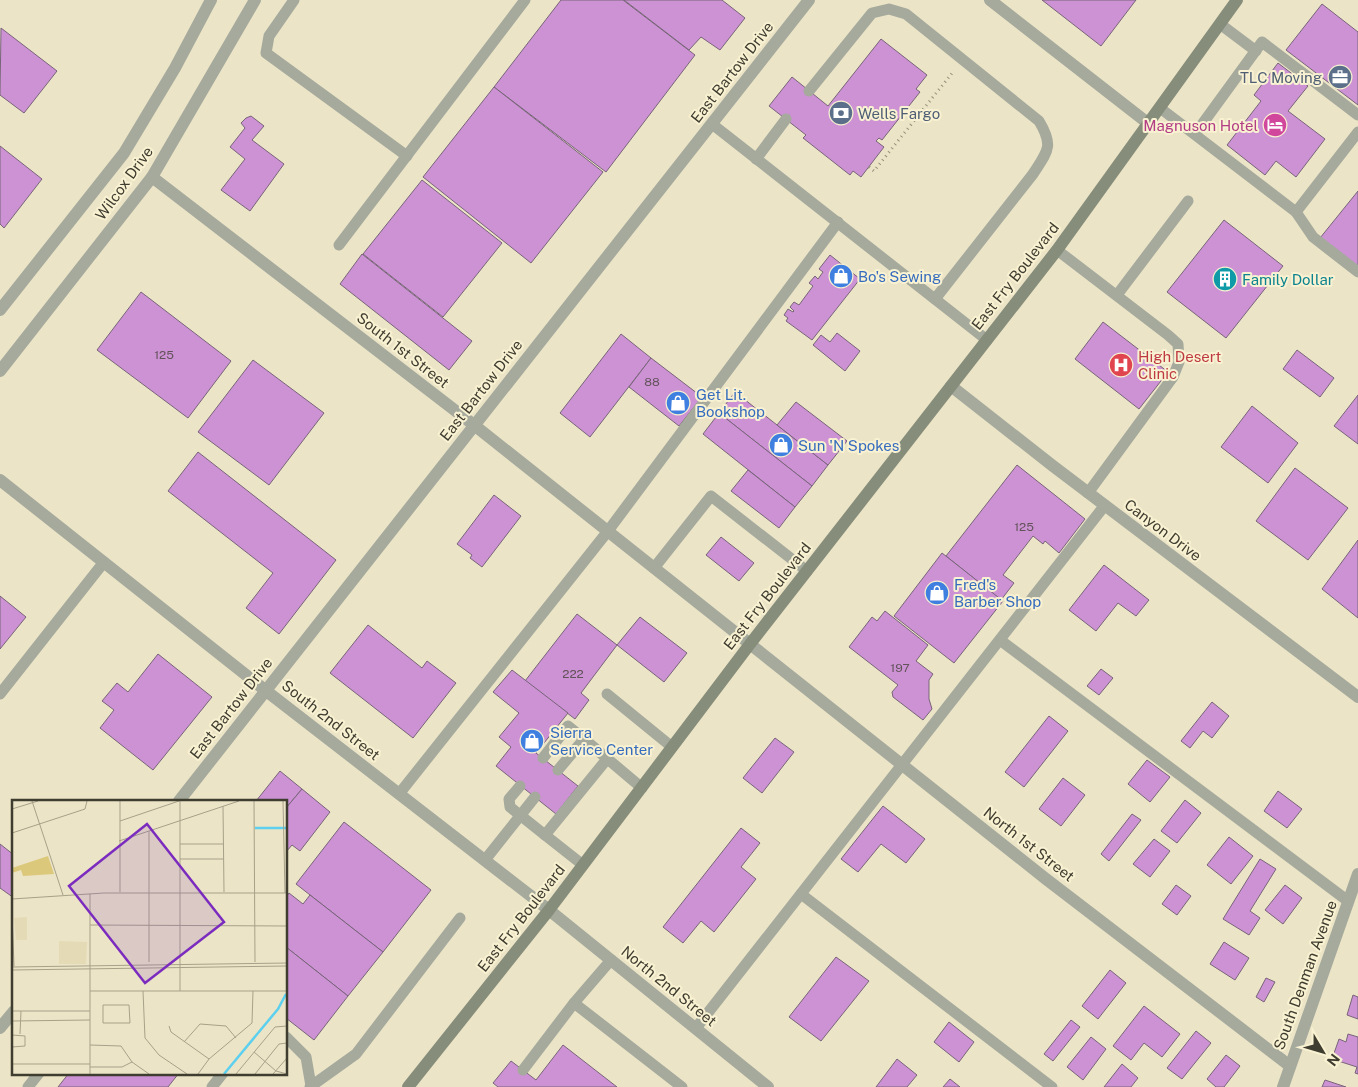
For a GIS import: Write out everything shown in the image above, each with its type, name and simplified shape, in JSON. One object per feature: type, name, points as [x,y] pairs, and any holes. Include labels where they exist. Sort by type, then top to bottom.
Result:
[{"type":"main road","name":"East Fry Boulevard","points":[[408,1087],[549,910],[750,644],[1057,250],[1237,0]]},
{"type":"street","name":"Wilcox Drive","points":[[0,310],[124,153],[175,68],[211,0]]},
{"type":"street","name":"Wilcox Drive","points":[[0,371],[152,177],[255,0]]},
{"type":"street","name":"East Bartow Drive","points":[[180,800],[809,0]]},
{"type":"street","points":[[990,0],[1149,124]]},
{"type":"street","name":"South 1st Street","points":[[152,177],[474,425],[750,644]]},
{"type":"street","name":"Canyon Drive","points":[[951,386],[1105,506],[1358,697]]},
{"type":"street","name":"South 2nd Street","points":[[0,480],[265,690],[549,910]]},
{"type":"street","name":"North 1st Street","points":[[750,644],[1054,885],[1290,1066]]},
{"type":"street","name":"South Denman Avenue","points":[[1283,1087],[1358,874]]},
{"type":"street","name":"North 2nd Street","points":[[549,910],[768,1087]]},
{"type":"street","points":[[0,1028],[12,1013]]},
{"type":"lane","points":[[294,0],[270,36],[266,53],[407,156]]},
{"type":"lane","points":[[339,245],[525,0]]},
{"type":"lane","points":[[809,91],[872,13],[889,9],[906,14],[1039,121],[1047,135],[1047,151],[1033,174],[935,299]]},
{"type":"lane","points":[[1220,24],[1256,51]]},
{"type":"lane","points":[[1194,134],[1262,42],[1358,115]]},
{"type":"lane","points":[[1160,108],[1296,212],[1313,237],[1358,272]]},
{"type":"lane","points":[[756,159],[786,119]]},
{"type":"lane","points":[[712,124],[987,340]]},
{"type":"lane","points":[[1296,212],[1358,132]]},
{"type":"lane","points":[[1117,295],[1188,201]]},
{"type":"lane","points":[[399,794],[608,531],[838,222]]},
{"type":"lane","points":[[1057,250],[1178,344],[1179,362],[1173,378],[1088,493]]},
{"type":"lane","points":[[654,568],[711,496],[807,571]]},
{"type":"lane","points":[[696,1028],[1105,506]]},
{"type":"lane","points":[[0,694],[104,562]]},
{"type":"lane","points":[[1000,640],[1348,901]]},
{"type":"lane","points":[[607,694],[672,747]]},
{"type":"lane","points":[[543,758],[568,726],[642,788]]},
{"type":"lane","points":[[558,770],[584,739]]},
{"type":"lane","points":[[546,835],[607,759]]},
{"type":"lane","points":[[520,786],[509,800],[510,807],[583,866]]},
{"type":"lane","points":[[485,860],[535,798]]},
{"type":"lane","points":[[801,894],[1052,1087]]},
{"type":"lane","points":[[288,1039],[306,1057],[311,1086],[356,1054],[460,918]]},
{"type":"lane","points":[[523,1070],[574,1003],[611,960]]},
{"type":"lane","points":[[574,1003],[682,1087]]},
{"type":"lane","points":[[28,1087],[37,1074]]},
{"type":"lane","points":[[212,1087],[222,1074]]},
{"type":"path","points":[[869,167],[874,171],[962,59]]},
{"type":"building","points":[[561,0],[623,0],[695,55],[606,172],[494,87]]},
{"type":"building","points":[[624,0],[722,0],[745,18],[720,50],[701,37],[689,50]]},
{"type":"building","points":[[1042,0],[1136,0],[1101,46]]},
{"type":"building","name":"TLC Moving","points":[[1322,4],[1358,32],[1358,105],[1286,50]]},
{"type":"building","points":[[1,28],[57,71],[24,113],[0,95]]},
{"type":"building","name":"Wells Fargo","points":[[881,39],[927,75],[916,89],[920,92],[882,140],[879,138],[876,141],[884,147],[861,177],[853,171],[850,175],[803,138],[806,135],[769,106],[792,77],[828,106]]},
{"type":"building","name":"Magnuson Hotel","points":[[1278,63],[1308,86],[1288,111],[1325,139],[1296,177],[1276,161],[1265,175],[1227,145],[1261,101],[1254,95]]},
{"type":"building","points":[[494,87],[603,172],[531,263],[423,177]]},
{"type":"building","points":[[251,116],[264,126],[252,140],[284,164],[250,211],[221,190],[245,159],[230,147],[245,128],[241,123]]},
{"type":"building","points":[[0,146],[42,179],[4,228],[0,224]]},
{"type":"building","points":[[422,180],[502,243],[443,317],[363,254]]},
{"type":"building","points":[[1358,191],[1358,269],[1320,238]]},
{"type":"building","name":"Family Dollar","points":[[1224,220],[1283,266],[1226,338],[1167,292]]},
{"type":"building","points":[[362,254],[472,341],[449,370],[340,284]]},
{"type":"building","points":[[830,255],[860,279],[812,340],[786,321],[788,318],[784,315],[788,309],[794,311],[790,307],[794,302],[799,305],[813,286],[809,283],[815,276],[818,279],[823,272],[819,269]]},
{"type":"building","points":[[141,292],[231,361],[188,418],[97,350]]},
{"type":"building","name":"High Desert Clinic","points":[[1103,322],[1168,372],[1139,409],[1075,359]]},
{"type":"building","points":[[837,333],[860,351],[845,371],[813,345],[821,335],[830,342]]},
{"type":"building","points":[[621,334],[651,358],[590,437],[560,413]]},
{"type":"building","points":[[1297,350],[1334,378],[1320,397],[1283,369]]},
{"type":"building","points":[[651,358],[702,397],[679,426],[629,387]]},
{"type":"building","points":[[253,360],[324,413],[269,485],[198,432]]},
{"type":"building","name":"Sun 'N Spokes","points":[[735,392],[828,465],[812,486],[719,413]]},
{"type":"building","points":[[1358,395],[1358,444],[1334,426]]},
{"type":"building","points":[[796,402],[847,441],[828,465],[777,425]]},
{"type":"building","points":[[1252,406],[1298,443],[1268,483],[1221,447]]},
{"type":"building","points":[[719,413],[812,486],[795,507],[703,434]]},
{"type":"building","points":[[198,452],[336,560],[279,634],[246,608],[273,573],[168,491]]},
{"type":"building","points":[[1017,465],[1085,519],[1059,553],[1045,541],[1043,544],[1033,536],[1003,575],[1014,583],[1001,600],[946,556]]},
{"type":"building","points":[[1295,468],[1348,508],[1308,560],[1256,521]]},
{"type":"building","points":[[748,470],[795,507],[779,528],[731,491]]},
{"type":"building","points":[[494,495],[521,516],[482,567],[470,558],[472,555],[457,544]]},
{"type":"building","points":[[721,537],[754,563],[739,581],[706,555]]},
{"type":"building","points":[[1358,540],[1358,618],[1322,589]]},
{"type":"building","points":[[942,553],[1003,601],[954,663],[894,616]]},
{"type":"building","points":[[1104,565],[1149,600],[1136,616],[1118,603],[1096,631],[1069,610]]},
{"type":"building","points":[[0,596],[26,617],[0,649]]},
{"type":"building","points":[[885,611],[928,645],[916,661],[933,674],[929,680],[929,699],[932,709],[923,720],[893,697],[892,692],[898,685],[849,647],[872,617],[877,621]]},
{"type":"building","points":[[577,614],[617,645],[581,693],[589,700],[575,719],[525,681]]},
{"type":"building","points":[[640,617],[687,653],[664,682],[617,645]]},
{"type":"building","points":[[368,625],[422,668],[427,661],[456,683],[413,738],[330,673]]},
{"type":"building","points":[[158,654],[212,697],[153,770],[100,728],[114,710],[102,701],[117,683],[128,692]]},
{"type":"building","points":[[1101,669],[1113,678],[1099,695],[1087,686]]},
{"type":"building","points":[[512,670],[568,713],[536,753],[578,786],[556,814],[496,766],[511,747],[499,737],[519,713],[493,692]]},
{"type":"building","points":[[1212,702],[1229,716],[1212,738],[1203,731],[1190,748],[1181,741]]},
{"type":"building","points":[[1049,716],[1068,731],[1024,787],[1005,772]]},
{"type":"building","points":[[775,738],[794,752],[762,793],[743,778]]},
{"type":"building","points":[[1147,760],[1170,777],[1150,802],[1128,784]]},
{"type":"building","points":[[280,771],[302,789],[288,806],[288,800],[257,800]]},
{"type":"building","points":[[1063,778],[1085,795],[1061,826],[1039,809]]},
{"type":"building","points":[[302,789],[330,812],[300,851],[292,845],[288,850],[288,806]]},
{"type":"building","points":[[1278,791],[1302,809],[1287,828],[1264,811]]},
{"type":"building","points":[[1185,800],[1201,813],[1177,843],[1161,831]]},
{"type":"building","points":[[883,806],[925,839],[906,863],[881,844],[858,872],[841,859]]},
{"type":"building","points":[[1132,814],[1141,820],[1109,861],[1101,854]]},
{"type":"building","points":[[344,822],[431,890],[383,952],[296,884]]},
{"type":"building","points":[[741,828],[760,843],[741,867],[756,879],[714,932],[701,921],[683,943],[663,927]]},
{"type":"building","points":[[1229,837],[1253,856],[1231,884],[1207,865]]},
{"type":"building","points":[[1154,839],[1170,851],[1150,877],[1133,864]]},
{"type":"building","points":[[0,844],[12,853],[12,897],[0,888]]},
{"type":"building","points":[[1260,859],[1276,869],[1250,911],[1260,918],[1249,935],[1223,919]]},
{"type":"building","points":[[1176,885],[1191,896],[1177,915],[1162,904]]},
{"type":"building","points":[[1285,885],[1302,898],[1283,924],[1265,910]]},
{"type":"building","points":[[289,893],[303,904],[310,895],[383,952],[348,996],[288,949]]},
{"type":"building","points":[[1224,942],[1249,958],[1235,980],[1210,964]]},
{"type":"building","points":[[288,949],[348,996],[314,1040],[288,1020]]},
{"type":"building","points":[[836,957],[869,981],[821,1041],[789,1017]]},
{"type":"building","points":[[1110,970],[1126,983],[1098,1019],[1082,1006]]},
{"type":"building","points":[[1266,978],[1275,982],[1264,1002],[1256,997]]},
{"type":"building","points":[[1353,995],[1358,997],[1358,1019],[1347,1015]]},
{"type":"building","points":[[1144,1006],[1180,1034],[1162,1057],[1144,1043],[1131,1060],[1113,1046]]},
{"type":"building","points":[[1071,1020],[1080,1027],[1053,1061],[1044,1054]]},
{"type":"building","points":[[949,1022],[974,1042],[959,1062],[934,1042]]},
{"type":"building","points":[[1196,1031],[1211,1043],[1182,1079],[1167,1068]]},
{"type":"building","points":[[1348,1034],[1358,1037],[1358,1074],[1355,1073],[1357,1067],[1332,1059],[1339,1039],[1346,1042]]},
{"type":"building","points":[[1091,1037],[1106,1049],[1083,1080],[1067,1067]]},
{"type":"building","points":[[563,1045],[617,1087],[498,1087],[493,1083],[511,1061],[536,1080]]},
{"type":"building","points":[[1226,1055],[1240,1066],[1224,1087],[1216,1087],[1207,1079]]},
{"type":"building","points":[[897,1059],[917,1075],[907,1087],[876,1087]]},
{"type":"building","points":[[1122,1064],[1138,1078],[1131,1087],[1104,1087]]},
{"type":"building","points":[[68,1074],[178,1074],[168,1087],[58,1087]]},
{"type":"building","points":[[950,1079],[960,1087],[943,1087]]},
{"type":"building","points":[[1325,1080],[1346,1087],[1322,1087]]},
{"type":"place","name":"TLC Moving","points":[[1340,77]]},
{"type":"place","name":"Wells Fargo","points":[[841,113]]},
{"type":"place","name":"Magnuson Hotel","points":[[1275,125]]},
{"type":"place","name":"Bo's Sewing","points":[[841,276]]},
{"type":"place","name":"Family Dollar","points":[[1225,279]]},
{"type":"place","name":"High Desert Clinic","points":[[1121,365]]},
{"type":"place","name":"Get Lit. Bookshop","points":[[678,403]]},
{"type":"place","name":"Sun 'N Spokes","points":[[781,445]]},
{"type":"place","name":"Fred's Barber Shop","points":[[937,593]]},
{"type":"place","name":"Sierra Service Center","points":[[532,741]]}]
